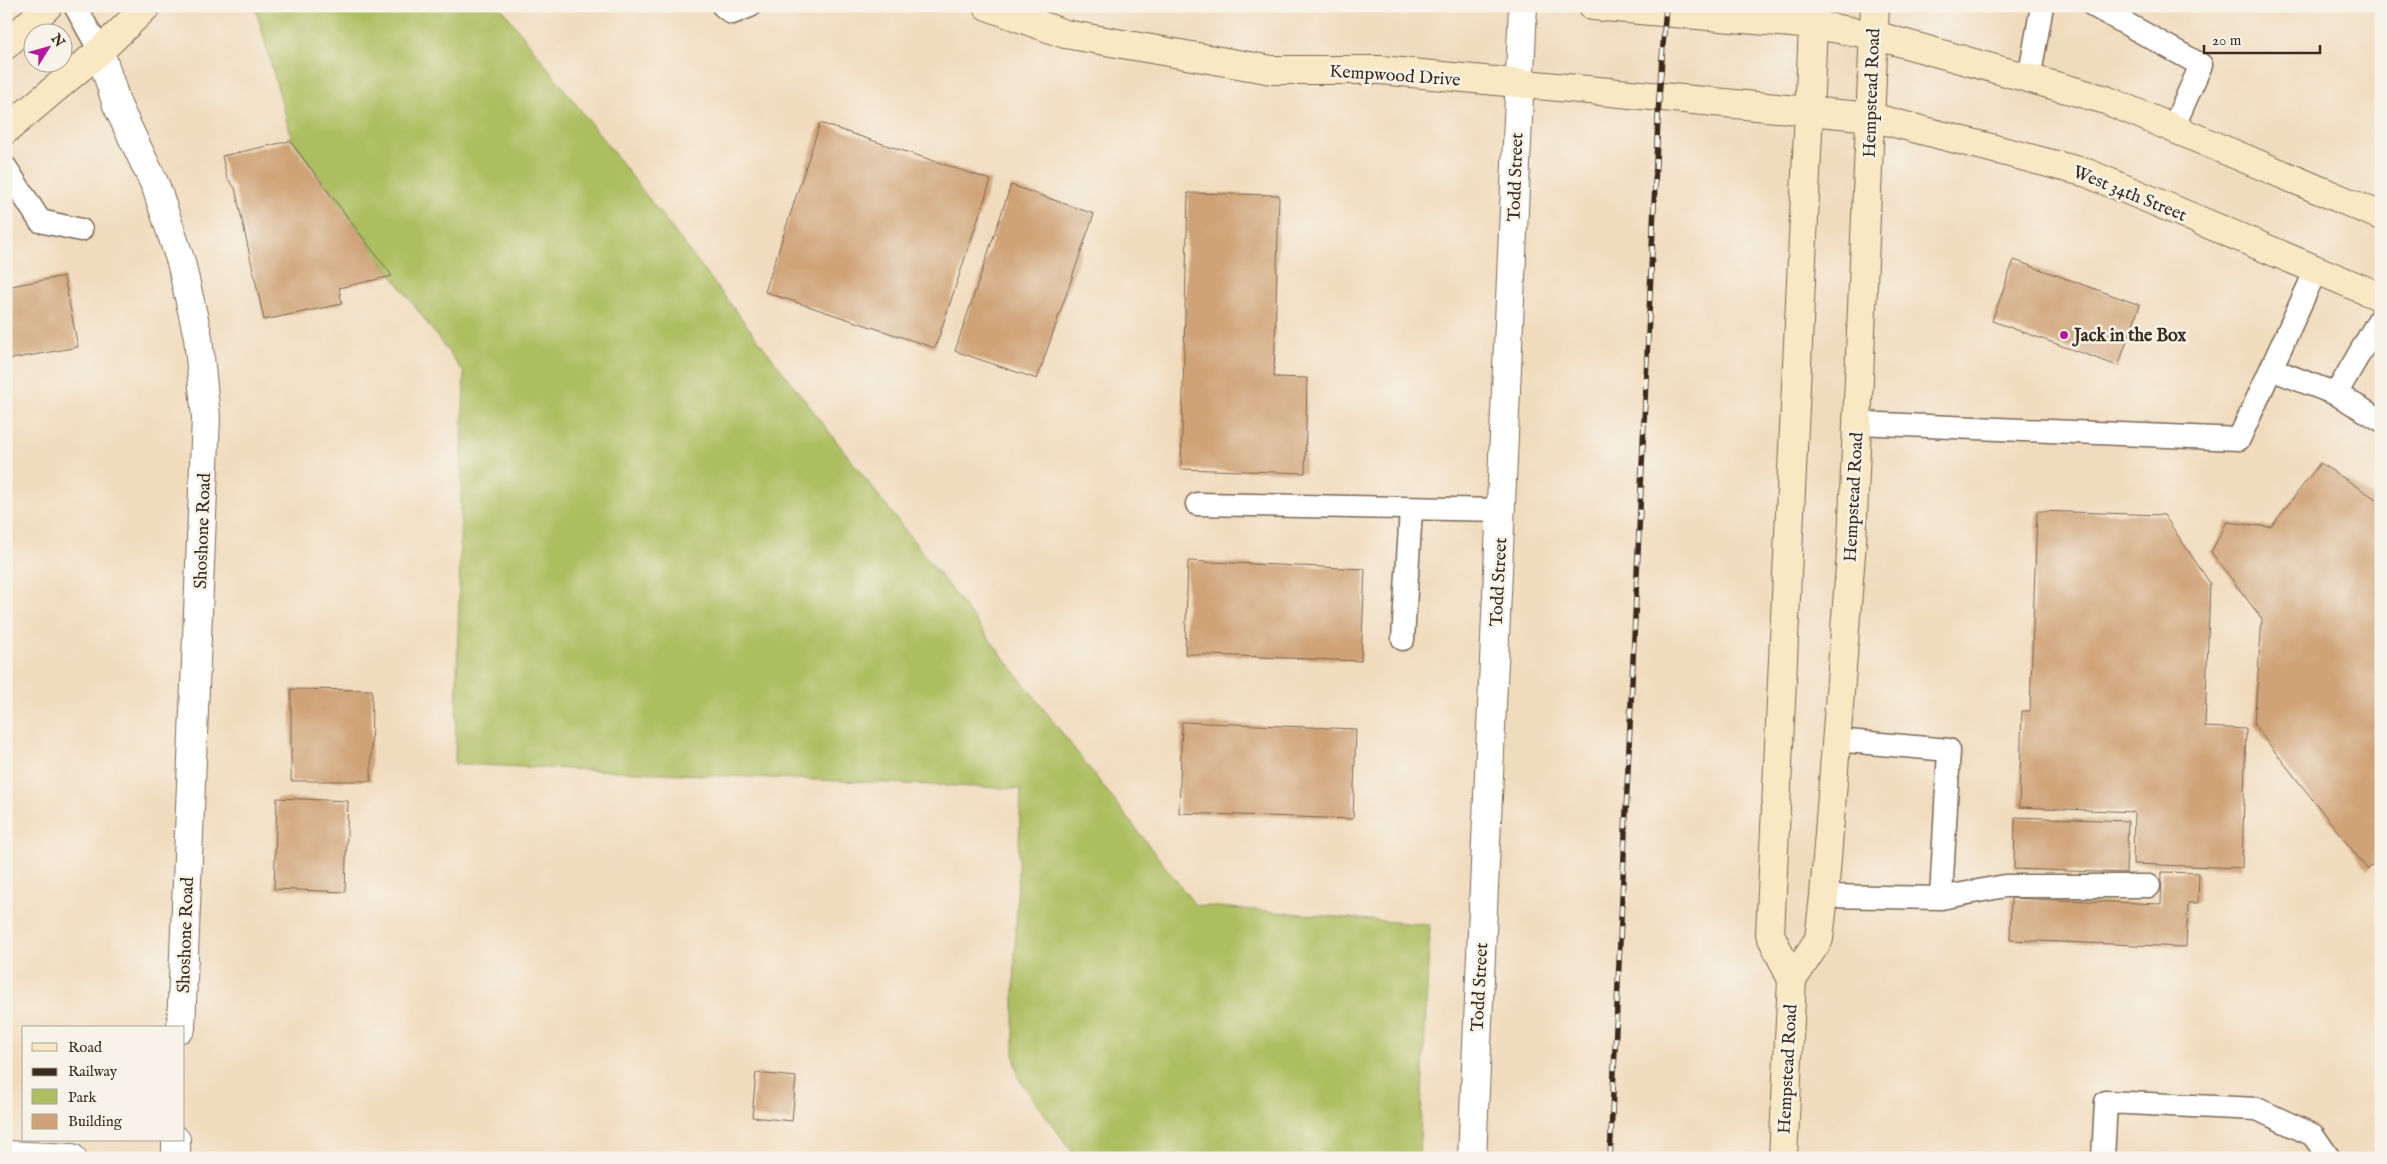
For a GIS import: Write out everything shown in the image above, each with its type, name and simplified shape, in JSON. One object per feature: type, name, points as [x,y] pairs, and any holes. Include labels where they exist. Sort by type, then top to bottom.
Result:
[{"type":"main road","points":[[6,45],[48,6]]},
{"type":"main road","points":[[6,130],[100,51],[147,6]]},
{"type":"main road","name":"Kempwood Drive","points":[[987,6],[1065,34],[1272,70],[1380,70],[1809,112]]},
{"type":"main road","points":[[1592,6],[1814,16],[1874,35],[2106,100],[2381,216]]},
{"type":"main road","name":"Hempstead Road","points":[[1792,980],[1819,940],[1824,896],[1852,541],[1875,6]]},
{"type":"main road","name":"Hempstead Road","points":[[1782,1158],[1792,980],[1770,934],[1814,16]]},
{"type":"main road","name":"West 34th Street","points":[[1809,112],[1871,117],[2087,173],[2381,297]]},
{"type":"street","name":"Todd Street","points":[[1472,1158],[1523,6]]},
{"type":"street","name":"Shoshone Road","points":[[100,51],[117,105],[156,187],[181,262],[198,337],[206,417],[181,1026]]},
{"type":"street","points":[[176,1142],[176,1158]]},
{"type":"street","points":[[6,1155],[72,1158]]},
{"type":"lane","points":[[75,6],[100,51]]},
{"type":"lane","points":[[723,6],[732,13],[750,6]]},
{"type":"lane","points":[[2029,79],[2042,6]]},
{"type":"lane","points":[[2094,6],[2201,65],[2173,128]]},
{"type":"lane","points":[[6,168],[40,221],[81,230]]},
{"type":"lane","points":[[1857,423],[2239,439],[2316,270]]},
{"type":"lane","points":[[2336,394],[2381,316]]},
{"type":"lane","points":[[2271,369],[2336,394],[2381,420]]},
{"type":"lane","points":[[1197,504],[1412,510],[1501,510]]},
{"type":"lane","points":[[1403,639],[1412,510]]},
{"type":"lane","points":[[1835,740],[1949,750],[1941,898]]},
{"type":"lane","points":[[1824,896],[1941,898],[2006,886],[2149,886]]},
{"type":"lane","points":[[2103,1158],[2106,1102],[2256,1109],[2313,1135],[2329,1158]]},
{"type":"green space","points":[[255,6],[500,6],[1195,905],[1430,925],[1419,1158],[1080,1158],[1073,1153],[1019,1079],[1014,1056],[1014,984],[1021,789],[455,764],[464,373],[292,140]]},
{"type":"building","points":[[820,123],[991,180],[935,348],[765,292]]},
{"type":"building","points":[[290,141],[392,276],[339,288],[342,304],[264,320],[235,188],[227,178],[222,156]]},
{"type":"building","points":[[1011,185],[1094,214],[1037,379],[955,351]]},
{"type":"building","points":[[1188,193],[1279,195],[1274,377],[1307,378],[1305,473],[1181,469]]},
{"type":"building","points":[[2014,260],[2140,305],[2118,366],[1992,321]]},
{"type":"building","points":[[64,276],[78,347],[6,360],[6,287]]},
{"type":"building","points":[[2320,463],[2381,502],[2381,853],[2368,870],[2254,725],[2262,619],[2211,552],[2227,522],[2271,527]]},
{"type":"building","points":[[2037,511],[2164,515],[2210,583],[2205,727],[2246,729],[2242,868],[2133,864],[2134,812],[2019,807],[2022,711],[2030,711]]},
{"type":"building","points":[[1188,561],[1365,569],[1361,661],[1185,654]]},
{"type":"building","points":[[291,689],[372,690],[371,781],[291,781]]},
{"type":"building","points":[[1182,722],[1356,729],[1353,819],[1179,813]]},
{"type":"building","points":[[277,798],[348,801],[345,892],[274,889]]},
{"type":"building","points":[[2015,817],[2128,821],[2126,873],[2014,869]]},
{"type":"building","points":[[2162,872],[2199,873],[2198,903],[2188,903],[2186,947],[2010,940],[2011,898],[2161,904]]},
{"type":"building","points":[[756,1073],[796,1077],[792,1121],[752,1117]]},
{"type":"railway","points":[[1610,1158],[1659,98],[1666,6]]},
{"type":"place","name":"Jack in the Box","points":[[2064,335]]}]
